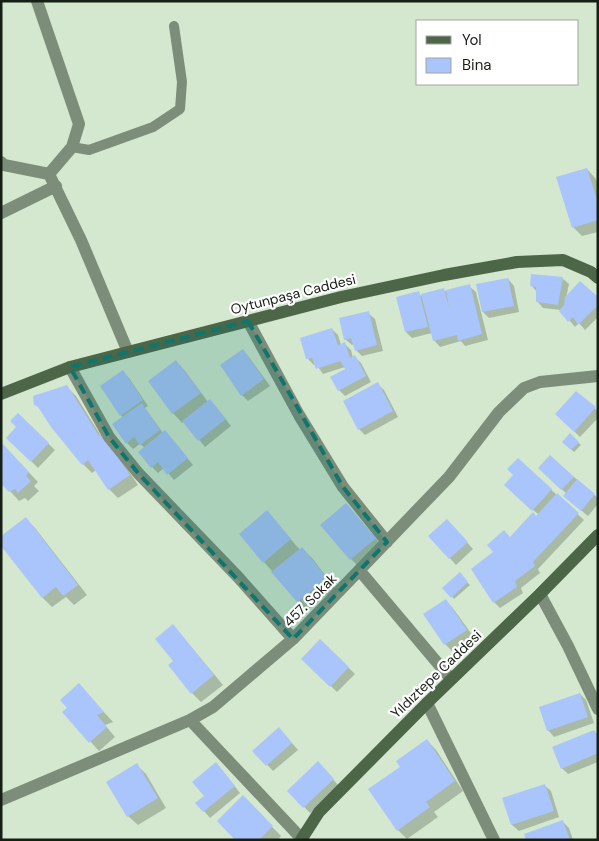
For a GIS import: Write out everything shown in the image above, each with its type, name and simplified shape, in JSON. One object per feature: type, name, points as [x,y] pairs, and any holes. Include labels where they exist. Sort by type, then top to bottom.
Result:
[{"type":"street","points":[[37,1],[79,124],[72,147],[49,174]]},
{"type":"street","points":[[1,162],[4,165],[49,174],[81,240],[128,352]]},
{"type":"street","points":[[1,213],[56,186]]},
{"type":"street","name":"Oytunpaşa Caddesi","points":[[1,394],[70,367],[248,322],[341,296],[444,275],[517,262],[562,260],[597,276]]},
{"type":"street","points":[[248,322],[299,415],[343,487],[387,542]]},
{"type":"street","points":[[70,367],[109,437],[138,472],[238,577],[293,639]]},
{"type":"street","name":"457. Sokak","points":[[1,800],[190,720],[213,706],[293,639],[360,571],[449,476],[499,412],[524,388],[540,382],[598,376]]},
{"type":"street","name":"Yıldıztepe Caddesi","points":[[301,839],[319,812],[598,535]]},
{"type":"street","points":[[360,571],[451,679]]},
{"type":"street","points":[[540,594],[568,646],[598,709]]},
{"type":"street","points":[[427,703],[494,840]]},
{"type":"street","points":[[190,720],[301,839]]},
{"type":"lane","points":[[72,147],[90,150],[153,126],[180,109],[182,82],[174,26]]},
{"type":"highlighted area","points":[[248,321],[343,487],[387,542],[293,639],[138,473],[109,437],[70,367]]},
{"type":"building","points":[[587,168],[598,203],[598,220],[572,228],[556,177]]},
{"type":"building","points":[[531,274],[563,277],[558,305],[536,302],[536,287],[530,286]]},
{"type":"building","points":[[508,278],[514,306],[482,312],[476,284]]},
{"type":"building","points":[[580,281],[598,297],[598,305],[578,325],[573,317],[568,322],[559,311],[564,305],[565,297]]},
{"type":"building","points":[[470,284],[482,334],[458,341],[457,335],[433,341],[421,294],[444,288],[449,308],[446,290]]},
{"type":"building","points":[[419,291],[428,327],[405,332],[396,297]]},
{"type":"building","points":[[369,311],[377,345],[355,351],[351,338],[344,340],[339,318]]},
{"type":"building","points":[[332,328],[338,345],[345,342],[350,358],[355,355],[366,376],[338,391],[330,377],[345,369],[340,361],[316,369],[312,358],[306,359],[300,338]]},
{"type":"building","points":[[243,349],[264,379],[241,396],[220,365]]},
{"type":"building","points":[[176,360],[201,393],[172,414],[148,381]]},
{"type":"building","points":[[123,370],[143,400],[120,416],[100,386]]},
{"type":"building","points":[[378,382],[393,411],[358,430],[343,401]]},
{"type":"building","points":[[67,385],[99,436],[102,434],[130,475],[108,490],[88,460],[82,465],[51,427],[38,407],[34,405],[33,396]]},
{"type":"building","points":[[576,391],[596,407],[574,432],[555,414]]},
{"type":"building","points":[[210,399],[226,419],[198,441],[182,421]]},
{"type":"building","points":[[142,403],[160,430],[140,445],[134,437],[126,444],[112,424]]},
{"type":"building","points":[[18,413],[49,443],[31,462],[6,438],[16,427],[10,421]]},
{"type":"building","points":[[165,430],[188,458],[167,475],[158,462],[151,468],[138,452]]},
{"type":"building","points":[[570,433],[579,442],[571,450],[562,442]]},
{"type":"building","points":[[1,442],[29,472],[26,476],[31,481],[18,493],[15,489],[9,492],[1,484]]},
{"type":"building","points":[[550,455],[574,477],[561,490],[538,468]]},
{"type":"building","points":[[518,458],[552,489],[532,511],[504,485],[513,475],[507,469]]},
{"type":"building","points":[[577,479],[595,494],[581,511],[563,496]]},
{"type":"building","points":[[557,493],[579,513],[533,562],[535,566],[515,581],[517,587],[493,603],[471,569],[493,552],[487,545],[504,530],[510,537],[533,512],[536,516]]},
{"type":"building","points":[[346,503],[376,538],[350,560],[320,525]]},
{"type":"building","points":[[267,510],[291,539],[263,563],[239,534]]},
{"type":"building","points":[[26,517],[78,585],[63,596],[56,587],[42,598],[1,546],[1,536]]},
{"type":"building","points":[[447,519],[468,542],[449,559],[428,536]]},
{"type":"building","points":[[302,547],[327,578],[297,602],[271,572]]},
{"type":"building","points":[[460,572],[468,582],[451,598],[442,588]]},
{"type":"building","points":[[446,599],[467,630],[444,645],[423,614]]},
{"type":"building","points":[[173,624],[214,675],[191,694],[168,665],[173,661],[155,639]]},
{"type":"building","points":[[320,639],[349,667],[330,687],[301,659]]},
{"type":"building","points":[[79,683],[104,712],[97,715],[107,727],[89,743],[62,712],[67,708],[60,700]]},
{"type":"building","points":[[580,693],[588,717],[547,731],[539,707]]},
{"type":"building","points":[[279,727],[292,743],[266,766],[252,751]]},
{"type":"building","points":[[594,730],[598,738],[598,753],[561,769],[552,747]]},
{"type":"building","points":[[427,739],[455,781],[426,802],[430,807],[397,831],[368,789],[400,767],[396,761]]},
{"type":"building","points":[[318,761],[334,779],[303,808],[287,791]]},
{"type":"building","points":[[216,762],[235,786],[203,812],[195,803],[204,796],[192,782]]},
{"type":"building","points":[[137,763],[158,798],[127,817],[106,782]]},
{"type":"building","points":[[545,784],[554,811],[511,825],[502,798]]},
{"type":"building","points":[[243,795],[273,826],[259,840],[235,840],[217,821]]},
{"type":"building","points":[[563,820],[570,840],[526,840],[524,834]]}]
